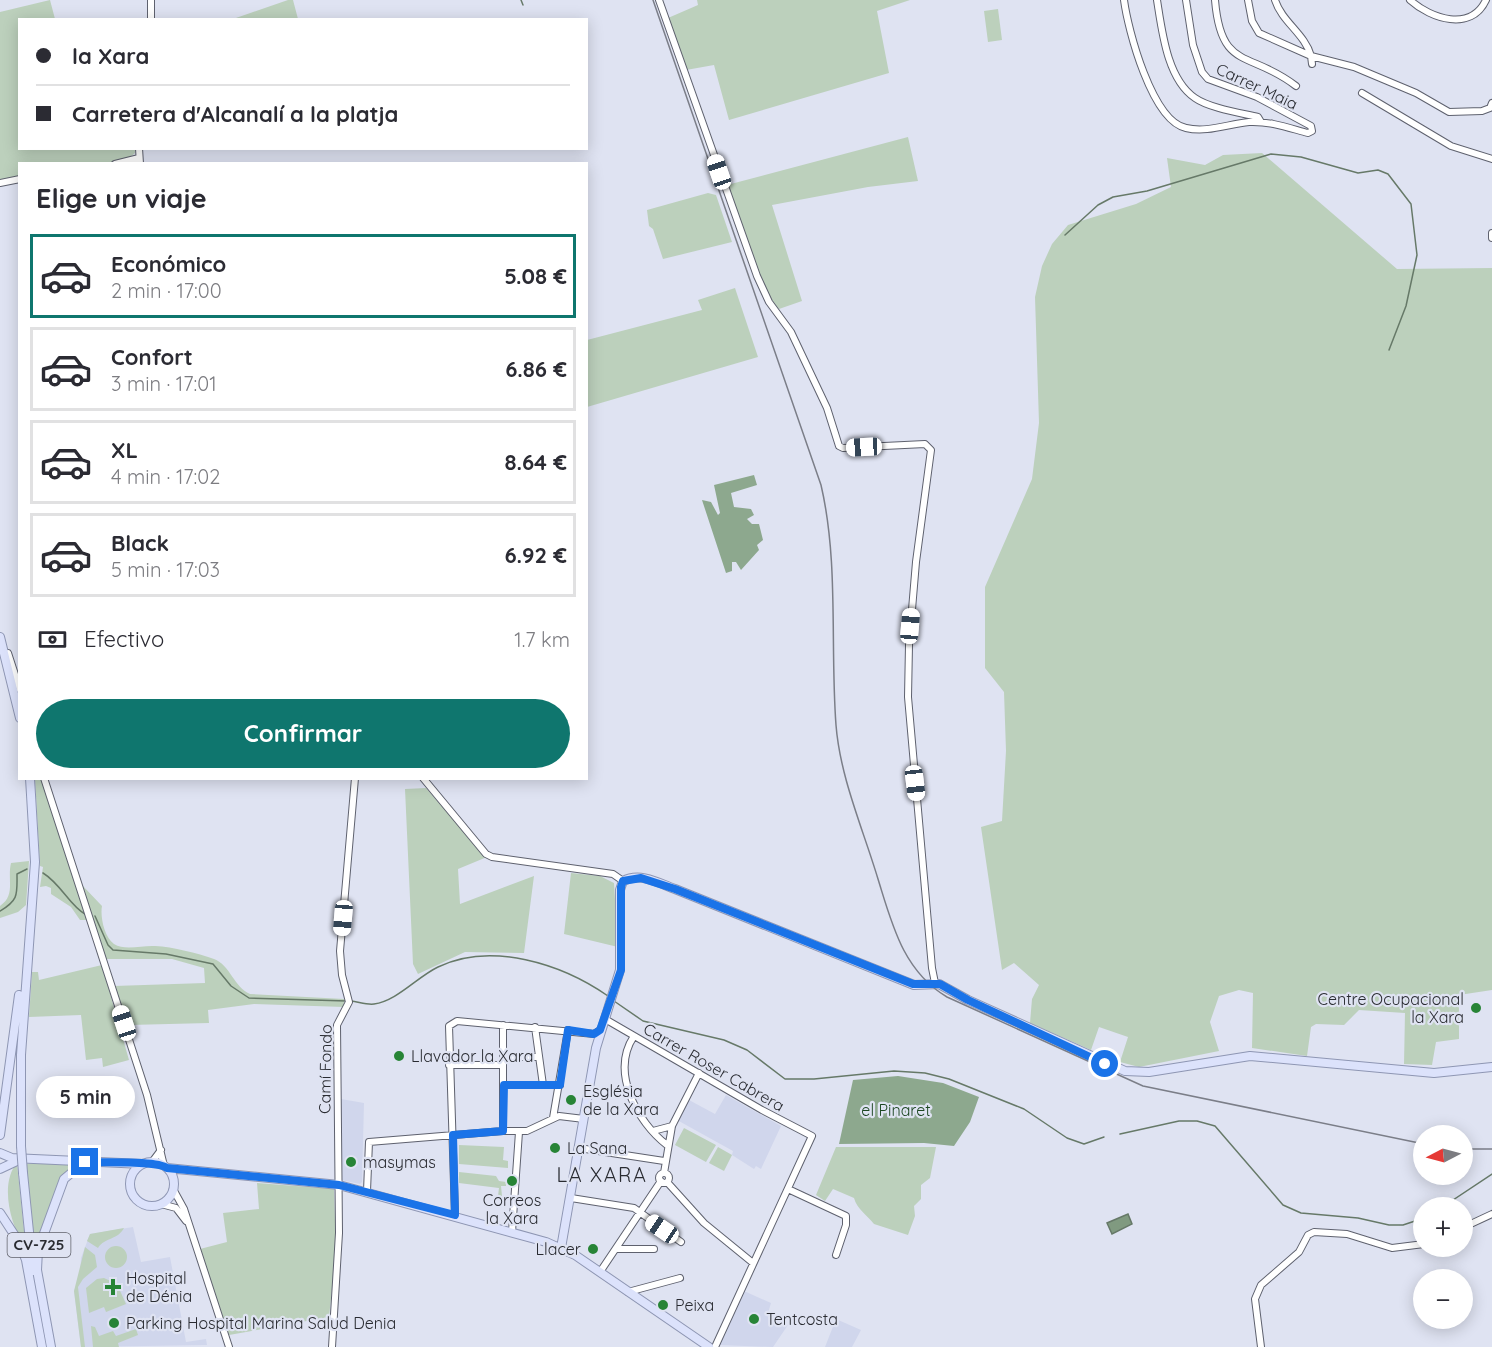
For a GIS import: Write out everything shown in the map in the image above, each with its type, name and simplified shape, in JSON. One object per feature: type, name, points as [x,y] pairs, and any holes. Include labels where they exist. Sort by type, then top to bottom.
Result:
[{"type":"main road","points":[[0,637],[18,711]]},
{"type":"main road","points":[[0,656],[18,713]]},
{"type":"main road","name":"CV-725","points":[[30,780],[35,843],[33,907],[21,1055],[21,1146],[32,1265],[44,1347]]},
{"type":"main road","points":[[561,1248],[597,1035],[605,1019],[621,963],[619,898],[623,881],[636,877],[660,883],[913,984],[935,983],[1105,1064],[1133,1073],[1250,1056],[1434,1073],[1492,1067]]},
{"type":"main road","name":"CV-725","points":[[0,1135],[28,915],[33,907]]},
{"type":"main road","points":[[29,1159],[9,1163],[0,1168],[0,1155],[12,1158],[120,1164],[148,1163],[191,1170],[339,1185],[455,1215],[561,1248],[709,1347]]},
{"type":"main road","name":"CV-725","points":[[51,1347],[37,1270],[38,1250],[64,1179],[76,1168],[91,1162]]},
{"type":"main road","points":[[131,1179],[148,1163]]},
{"type":"main road","points":[[120,1164],[129,1172],[131,1190],[138,1201],[147,1206],[161,1204],[169,1198],[179,1174],[191,1170]]},
{"type":"main road","points":[[166,1167],[174,1185]]},
{"type":"main road","name":"CV-725","points":[[0,1213],[19,1242],[26,1260],[44,1347]]},
{"type":"street","points":[[151,0],[151,18]]},
{"type":"street","points":[[659,0],[757,276],[769,302],[791,332],[827,408],[839,446],[843,448],[926,444],[930,450],[916,562],[909,645],[908,697],[935,983]]},
{"type":"street","name":"Carrer Maia","points":[[1124,0],[1129,28],[1148,80],[1160,105],[1173,121],[1182,127],[1197,129],[1261,122],[1308,132],[1312,130],[1311,126],[1257,97],[1208,79],[1202,72],[1193,45],[1186,0]]},
{"type":"street","points":[[1157,0],[1166,46],[1184,87],[1197,100],[1258,117],[1261,122]]},
{"type":"street","points":[[1215,0],[1221,36],[1233,54],[1270,69],[1296,86]]},
{"type":"street","points":[[1248,0],[1251,21],[1259,33],[1311,56],[1354,67],[1416,93],[1449,112],[1482,111],[1488,109],[1492,103]]},
{"type":"street","points":[[1275,0],[1281,16],[1308,47],[1312,64]]},
{"type":"street","points":[[1410,0],[1436,15],[1457,20],[1475,15],[1489,1]]},
{"type":"street","points":[[1362,93],[1450,146],[1492,159]]},
{"type":"street","points":[[0,183],[18,179]]},
{"type":"street","points":[[0,631],[18,684]]},
{"type":"street","points":[[45,780],[136,1061],[166,1167]]},
{"type":"street","name":"Camí Fondo","points":[[332,1347],[339,1260],[337,1025],[348,1002],[340,951],[355,780]]},
{"type":"street","points":[[425,780],[486,854],[492,857],[613,874],[623,881]]},
{"type":"street","name":"Carrer Roser Cabrera","points":[[605,1019],[812,1136],[788,1189]]},
{"type":"street","points":[[455,1215],[447,1030],[452,1023],[535,1027],[597,1035]]},
{"type":"street","points":[[503,1025],[503,1131]]},
{"type":"street","points":[[535,1027],[543,1085]]},
{"type":"street","points":[[554,1118],[568,1030]]},
{"type":"street","points":[[634,1036],[626,1061],[627,1089],[653,1131],[667,1145]]},
{"type":"street","points":[[449,1065],[539,1057]]},
{"type":"street","points":[[600,1272],[669,1176],[664,1173],[664,1161],[672,1126],[699,1073]]},
{"type":"street","points":[[504,1085],[560,1085]]},
{"type":"street","points":[[367,1191],[369,1142],[529,1131],[559,1116],[584,1119]]},
{"type":"street","points":[[653,1131],[672,1126]]},
{"type":"street","points":[[512,1232],[519,1132]]},
{"type":"street","points":[[148,1163],[162,1147]]},
{"type":"street","points":[[579,1148],[664,1161]]},
{"type":"street","points":[[664,1181],[704,1223],[753,1263]]},
{"type":"street","points":[[174,1185],[230,1347]]},
{"type":"street","points":[[715,1347],[788,1189],[846,1216],[846,1225],[836,1255]]},
{"type":"street","points":[[571,1198],[634,1208],[681,1242]]},
{"type":"street","points":[[161,1204],[176,1208],[190,1226]]},
{"type":"street","points":[[1473,1223],[1492,1214]]},
{"type":"street","points":[[1261,1347],[1255,1299],[1262,1285],[1299,1252],[1308,1235],[1314,1232],[1347,1234],[1392,1248],[1413,1245]]},
{"type":"street","points":[[616,1249],[654,1248]]},
{"type":"street","points":[[628,1292],[680,1278]]},
{"type":"shaded area","points":[[50,0],[55,18],[18,18],[18,150],[135,150],[135,153],[126,159],[113,162],[18,162],[18,177],[0,181],[0,12]]},
{"type":"shaded area","points":[[293,0],[298,18],[236,18]]},
{"type":"shaded area","points":[[697,0],[910,0],[877,11],[889,73],[729,120],[714,65],[686,70],[668,18],[698,5]]},
{"type":"shaded area","points":[[998,9],[1002,40],[988,42],[984,11]]},
{"type":"shaded area","points":[[908,137],[918,181],[868,187],[772,205],[802,301],[779,309],[756,268],[727,185]]},
{"type":"shaded area","points":[[1262,153],[1397,269],[1492,268],[1492,990],[1459,995],[1459,1039],[1436,1042],[1432,1065],[1404,1064],[1405,1013],[1359,1010],[1344,1025],[1316,1024],[1311,1027],[1307,1056],[1252,1048],[1253,993],[1239,990],[1219,996],[1210,1022],[1219,1051],[1139,1067],[1120,1062],[1128,1037],[1099,1027],[1091,1050],[1030,1023],[1032,999],[1039,985],[1014,963],[1002,970],[981,827],[1002,821],[1006,751],[1004,692],[985,668],[985,587],[1032,479],[1039,423],[1035,297],[1042,266],[1052,244],[1068,225],[1136,204],[1171,187],[1167,158],[1205,165],[1223,155]]},
{"type":"shaded area","points":[[708,193],[716,195],[732,242],[663,259],[653,229],[649,226],[647,210]]},
{"type":"shaded area","points":[[735,288],[758,357],[588,407],[588,340],[702,310],[698,300]]},
{"type":"shaded area","points":[[35,780],[41,780],[87,920],[80,920],[71,907],[51,894],[51,888],[40,887],[43,867],[40,866]]},
{"type":"shaded area","points":[[426,788],[487,857],[458,869],[460,904],[534,876],[524,953],[465,952],[418,974],[413,964],[405,789]]},
{"type":"shaded area","points":[[29,861],[26,905],[18,912],[0,918],[0,906],[5,902],[9,892],[11,863]]},
{"type":"shaded area","points":[[571,873],[600,876],[614,883],[618,947],[564,934]]},
{"type":"shaded area","points":[[81,884],[102,906],[104,926],[108,937],[118,946],[162,947],[193,953],[219,962],[250,994],[344,999],[344,1007],[254,1004],[208,1010],[209,1023],[129,1025],[114,986],[205,983],[204,968],[172,959],[105,959]]},
{"type":"shaded area","points":[[102,965],[129,1060],[103,1067],[102,1058],[86,1060],[81,1015],[29,1017],[32,972],[38,972],[39,980]]},
{"type":"shaded area","points":[[726,1095],[781,1126],[761,1169],[756,1166],[754,1169],[732,1155],[733,1151],[677,1120],[689,1100],[715,1114]]},
{"type":"shaded area","points":[[341,1099],[364,1103],[362,1182],[360,1184],[341,1180]]},
{"type":"shaded area","points":[[684,1128],[716,1145],[706,1162],[675,1145]]},
{"type":"shaded area","points":[[459,1145],[504,1147],[503,1160],[508,1161],[508,1168],[459,1164]]},
{"type":"shaded area","points":[[718,1147],[732,1155],[724,1171],[709,1163]]},
{"type":"shaded area","points":[[836,1147],[936,1147],[930,1178],[921,1185],[921,1199],[914,1206],[915,1216],[908,1235],[874,1224],[860,1209],[854,1198],[833,1189],[825,1201],[816,1195]]},
{"type":"shaded area","points":[[45,1162],[79,1164],[71,1168],[35,1251],[26,1164]]},
{"type":"shaded area","points":[[17,1163],[26,1249],[15,1228],[9,1204],[9,1181]]},
{"type":"shaded area","points":[[459,1172],[496,1176],[499,1181],[506,1182],[506,1186],[501,1186],[502,1196],[498,1196],[499,1188],[459,1183]]},
{"type":"shaded area","points":[[257,1183],[334,1189],[336,1252],[329,1317],[229,1335],[200,1249],[227,1242],[223,1213],[259,1209]]},
{"type":"shaded area","points":[[1128,1214],[1132,1224],[1112,1234],[1107,1223]]},
{"type":"shaded area","name":"Hospital de Dénia","points":[[133,1227],[141,1262],[170,1257],[186,1342],[206,1339],[207,1345],[81,1347],[74,1291],[80,1275],[81,1258],[90,1234]]},
{"type":"shaded area","points":[[124,1228],[118,1235],[98,1248],[87,1241],[90,1234]]},
{"type":"shaded area","points":[[116,1246],[124,1249],[127,1257],[124,1265],[116,1268],[108,1265],[105,1257],[108,1249]]},
{"type":"shaded area","points":[[85,1247],[95,1255],[97,1267],[83,1279],[78,1287],[85,1347],[81,1347],[74,1291]]},
{"type":"shaded area","points":[[104,1278],[117,1284],[126,1304],[106,1312],[104,1307],[89,1313],[86,1288],[97,1279]]},
{"type":"shaded area","name":"Tentcosta","points":[[744,1291],[771,1303],[768,1313],[788,1325],[773,1347],[719,1345]]},
{"type":"shaded area","name":"Tentcosta","points":[[836,1319],[861,1330],[852,1347],[825,1347]]},
{"type":"shaded area","points":[[91,1326],[95,1327],[99,1336],[113,1331],[116,1336],[136,1329],[138,1335],[118,1343],[119,1347],[93,1347]]},
{"type":"green space","points":[[754,475],[757,485],[731,493],[734,507],[751,509],[754,515],[747,519],[752,524],[759,524],[763,540],[757,545],[759,550],[741,570],[736,562],[732,562],[732,571],[726,573],[702,500],[711,502],[718,515],[720,513],[714,485]]},
{"type":"green space","name":"el Pinaret","points":[[898,1076],[943,1083],[979,1097],[970,1122],[954,1146],[924,1143],[839,1144],[853,1080]]},
{"type":"waterway","points":[[521,0],[523,5]]},
{"type":"waterway","points":[[1065,235],[1098,205],[1113,197],[1147,191],[1271,154],[1301,157],[1358,173],[1378,170],[1388,174],[1411,204],[1417,255],[1406,306],[1389,350]]},
{"type":"waterway","points":[[0,911],[14,900],[17,874],[27,869]]},
{"type":"waterway","points":[[43,873],[85,914]]},
{"type":"waterway","points":[[95,916],[108,945],[113,950],[166,954],[213,964],[231,986],[249,998],[347,1001]]},
{"type":"waterway","points":[[351,1001],[371,1004],[382,1002],[399,994],[438,967],[459,959],[480,956],[503,956],[548,966],[590,984],[608,996]]},
{"type":"waterway","points":[[614,1001],[643,1021],[724,1040],[747,1050],[785,1079],[814,1079],[894,1071],[925,1073],[949,1079],[1024,1109],[1067,1138],[1084,1144],[1104,1137]]},
{"type":"waterway","points":[[1120,1134],[1179,1121],[1197,1121],[1215,1126],[1283,1205],[1301,1213],[1358,1218],[1389,1225],[1403,1225],[1413,1222]]},
{"type":"waterway","points":[[1458,1197],[1492,1174]]},
{"type":"tram line","points":[[653,0],[821,485],[827,514],[832,574],[834,695],[838,744],[847,783],[888,913],[910,960],[920,974],[947,997],[1143,1086],[1413,1142]]},
{"type":"tram line","points":[[1473,1149],[1492,1149]]},
{"type":"place","name":"Centre Ocupacional la Xara","points":[[1476,1008]]},
{"type":"place","name":"Llavador la Xara","points":[[399,1056]]},
{"type":"place","name":"Església de la Xara","points":[[571,1100]]},
{"type":"place","name":"La Sana","points":[[555,1148]]},
{"type":"place","name":"masymas","points":[[351,1162]]},
{"type":"place","name":"Correos la Xara","points":[[512,1181]]},
{"type":"place","name":"Llacer","points":[[593,1249]]},
{"type":"place","name":"Hospital de Dénia","points":[[113,1287]]},
{"type":"place","name":"Peixa","points":[[663,1305]]},
{"type":"place","name":"Tentcosta","points":[[754,1319]]},
{"type":"place","name":"Parking Hospital Marina Salud Denia","points":[[114,1323]]},
{"type":"district","name":"LA XARA","points":[[602,1175]]},
{"type":"route","points":[[85,1162],[143,1164],[152,1162],[167,1168],[339,1185],[455,1215],[453,1135],[503,1131],[504,1085],[560,1085],[568,1030],[594,1034],[600,1030],[621,970],[619,898],[621,887],[623,881],[633,877],[675,889],[913,984],[940,984],[957,995],[1105,1064]]}]
